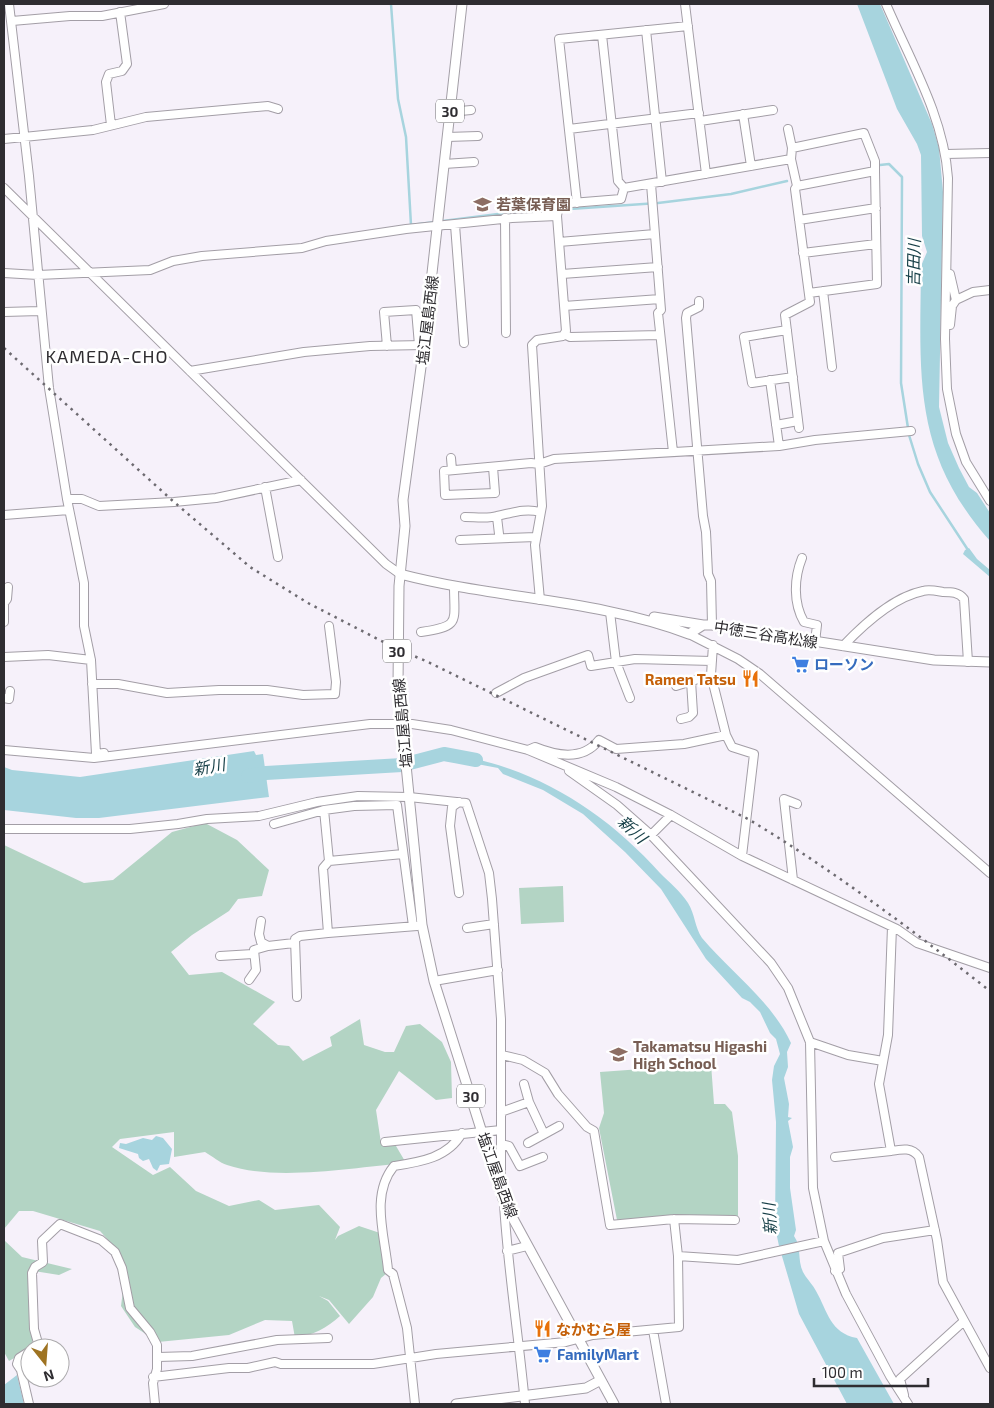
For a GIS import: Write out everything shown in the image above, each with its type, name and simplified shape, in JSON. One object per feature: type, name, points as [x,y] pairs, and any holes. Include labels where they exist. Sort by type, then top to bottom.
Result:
[{"type":"main road","name":"塩江屋島西線","points":[[462,4],[438,223],[403,500],[405,526],[400,574],[397,649],[401,726],[418,926],[504,1202],[526,1246],[614,1404]]},
{"type":"main road","points":[[400,574],[454,586],[636,617],[689,634]]},
{"type":"main road","points":[[636,617],[657,617],[708,625]]},
{"type":"main road","name":"中徳三谷高松線","points":[[689,634],[708,625],[926,659],[990,662]]},
{"type":"main road","points":[[456,1404],[525,1400],[586,1388],[601,1380]]},
{"type":"street","points":[[9,4],[25,137],[48,388],[84,583],[84,626],[91,660],[96,754],[130,751],[134,754]]},
{"type":"street","points":[[12,21],[70,16],[102,16],[164,4]]},
{"type":"street","points":[[685,4],[706,174]]},
{"type":"street","points":[[886,4],[939,128],[946,154],[947,260],[945,339],[947,390],[956,434],[966,462],[990,501]]},
{"type":"street","points":[[111,125],[106,82],[109,74],[122,71],[127,64],[120,12]]},
{"type":"street","points":[[577,203],[559,39],[688,26]]},
{"type":"street","points":[[646,30],[662,182]]},
{"type":"street","points":[[602,35],[618,180],[624,188]]},
{"type":"street","points":[[4,139],[92,130],[146,117],[268,106],[278,109]]},
{"type":"street","points":[[450,112],[471,110]]},
{"type":"street","points":[[569,129],[655,118],[744,114],[773,110]]},
{"type":"street","points":[[744,114],[751,166]]},
{"type":"street","points":[[776,425],[799,424],[785,315],[806,306],[810,302],[795,189],[797,186],[791,160],[792,148],[788,128]]},
{"type":"street","points":[[792,148],[864,133],[875,161],[877,284],[808,293]]},
{"type":"street","points":[[447,137],[478,136]]},
{"type":"street","points":[[946,154],[990,153]]},
{"type":"street","points":[[624,188],[791,160]]},
{"type":"street","points":[[444,164],[474,162]]},
{"type":"street","points":[[797,186],[875,171]]},
{"type":"street","points":[[651,184],[661,310],[658,313],[673,452]]},
{"type":"street","points":[[4,188],[386,564],[400,574]]},
{"type":"street","points":[[540,600],[536,560],[536,537],[540,512],[539,464],[532,345],[537,340],[563,336],[566,331],[557,216],[559,204],[621,199],[624,188]]},
{"type":"street","points":[[799,220],[876,208]]},
{"type":"street","points":[[4,273],[38,275],[150,270],[188,258],[302,248],[326,241],[438,223],[455,225],[505,218],[557,216]]},
{"type":"street","points":[[505,218],[506,333]]},
{"type":"street","points":[[455,225],[464,344]]},
{"type":"street","points":[[559,242],[655,234]]},
{"type":"street","points":[[803,253],[876,244]]},
{"type":"street","points":[[947,260],[956,300]]},
{"type":"street","points":[[562,274],[658,267]]},
{"type":"street","points":[[945,339],[949,336],[952,306],[956,300],[973,292],[990,290]]},
{"type":"street","points":[[823,291],[832,367]]},
{"type":"street","points":[[564,306],[660,299]]},
{"type":"street","points":[[699,301],[699,307],[687,313],[686,318],[706,532],[708,574],[711,581],[708,625]]},
{"type":"street","points":[[4,312],[40,310]]},
{"type":"street","points":[[190,371],[304,352],[422,345],[416,310],[384,312],[386,346]]},
{"type":"street","points":[[787,330],[744,337],[752,383],[793,377]]},
{"type":"street","points":[[564,334],[570,338],[660,335]]},
{"type":"street","points":[[770,380],[779,446]]},
{"type":"street","points":[[492,467],[495,493],[445,495],[444,471],[492,467],[539,464],[554,459],[779,446],[815,440],[910,431]]},
{"type":"street","points":[[451,458],[452,470]]},
{"type":"street","points":[[67,499],[82,499],[99,506],[216,498],[301,480]]},
{"type":"street","points":[[265,487],[278,557]]},
{"type":"street","points":[[4,515],[69,510]]},
{"type":"street","points":[[465,517],[497,517],[507,512],[533,510],[540,512]]},
{"type":"street","points":[[497,517],[499,534]]},
{"type":"street","points":[[460,540],[536,537]]},
{"type":"street","points":[[802,558],[797,572],[797,604],[804,622],[817,625],[815,642]]},
{"type":"street","points":[[421,632],[445,628],[451,625],[454,620],[454,586]]},
{"type":"street","points":[[4,622],[4,603],[7,600],[8,587]]},
{"type":"street","points":[[844,646],[875,615],[910,596],[924,590],[948,592],[960,594],[964,598],[968,662]]},
{"type":"street","points":[[610,612],[616,662],[630,698]]},
{"type":"street","points":[[92,684],[118,684],[167,693],[267,690],[304,695],[335,694],[336,682],[329,626]]},
{"type":"street","points":[[689,634],[712,645],[760,674],[990,873]]},
{"type":"street","points":[[712,645],[712,674],[726,735],[732,747],[754,754],[742,856]]},
{"type":"street","points":[[4,656],[48,655],[91,660]]},
{"type":"street","points":[[496,693],[524,678],[588,655],[591,666],[635,659],[659,658],[712,661]]},
{"type":"street","points":[[676,686],[712,674]]},
{"type":"street","points":[[682,719],[689,717],[693,713],[691,681]]},
{"type":"street","points":[[4,698],[9,699],[10,691]]},
{"type":"street","points":[[4,750],[78,758],[134,754],[263,736],[370,724],[451,730],[528,750],[616,787],[671,815],[742,856],[892,927],[917,943],[990,968]]},
{"type":"street","points":[[528,750],[535,748],[550,754],[567,756],[591,750],[599,740],[616,749],[684,744],[726,735]]},
{"type":"street","points":[[562,765],[617,805],[651,835],[780,974],[796,1004],[810,1042],[813,1188],[824,1241],[835,1271],[877,1354],[906,1402]]},
{"type":"street","points":[[4,830],[130,830],[207,819],[259,816],[336,798],[408,793],[466,803],[489,873],[494,924],[502,1055],[501,1193]]},
{"type":"street","points":[[793,880],[784,799],[797,804]]},
{"type":"street","points":[[459,802],[452,807],[450,826],[459,893]]},
{"type":"street","points":[[274,824],[324,810],[354,806],[397,805],[403,854],[418,926],[300,936],[295,939],[294,943],[297,997]]},
{"type":"street","points":[[324,810],[329,860],[323,868],[328,933]]},
{"type":"street","points":[[651,835],[671,815]]},
{"type":"street","points":[[329,860],[403,854]]},
{"type":"street","points":[[261,921],[259,934],[261,942],[268,946]]},
{"type":"street","points":[[467,928],[494,924]]},
{"type":"street","points":[[891,1151],[879,1084],[888,1035],[892,927]]},
{"type":"street","points":[[249,980],[256,970],[253,954],[258,947],[294,943]]},
{"type":"street","points":[[220,956],[253,954]]},
{"type":"street","points":[[434,981],[498,970]]},
{"type":"street","points":[[810,1042],[848,1055],[883,1061]]},
{"type":"street","points":[[502,1055],[523,1060],[545,1073],[558,1094],[588,1127],[594,1131],[610,1225],[674,1219],[735,1220]]},
{"type":"street","points":[[524,1084],[529,1102],[544,1134]]},
{"type":"street","points":[[502,1112],[529,1102]]},
{"type":"street","points":[[528,1143],[559,1126]]},
{"type":"street","points":[[385,1142],[501,1130]]},
{"type":"street","points":[[415,1404],[412,1357],[407,1328],[392,1274],[388,1270],[382,1224],[383,1184],[394,1166],[432,1159],[444,1152],[462,1133]]},
{"type":"street","points":[[501,1144],[509,1146],[520,1166],[542,1157]]},
{"type":"street","points":[[836,1157],[906,1149],[915,1151],[919,1157],[935,1230],[943,1282],[990,1368]]},
{"type":"street","points":[[504,1202],[507,1251],[520,1346],[525,1400]]},
{"type":"street","points":[[153,1378],[229,1368],[248,1368],[276,1362],[281,1364],[373,1364],[412,1357],[578,1339],[593,1335],[679,1327],[678,1256],[674,1219]]},
{"type":"street","points":[[37,1338],[34,1329],[32,1273],[35,1267],[43,1262],[42,1241],[60,1224],[101,1240],[115,1252],[122,1268],[130,1308],[150,1332],[157,1345],[157,1369],[153,1378],[156,1404]]},
{"type":"street","points":[[835,1271],[840,1269],[838,1253],[883,1238],[935,1230]]},
{"type":"street","points":[[678,1256],[703,1256],[726,1260],[750,1258],[824,1241]]},
{"type":"street","points":[[507,1251],[526,1246]]},
{"type":"street","points":[[906,1402],[900,1379],[964,1321]]},
{"type":"street","points":[[653,1330],[666,1404]]},
{"type":"street","points":[[158,1357],[192,1356],[228,1351],[277,1340],[328,1338]]},
{"type":"street","points":[[25,1388],[29,1404]]},
{"type":"green space","points":[[205,823],[237,840],[269,870],[262,896],[238,899],[229,911],[192,935],[171,952],[189,975],[222,972],[275,1002],[253,1024],[278,1045],[289,1046],[303,1061],[332,1046],[330,1037],[360,1019],[364,1045],[385,1052],[394,1052],[406,1026],[420,1024],[442,1042],[451,1062],[452,1098],[436,1100],[399,1071],[376,1110],[381,1143],[396,1146],[406,1163],[316,1172],[292,1173],[247,1170],[224,1164],[205,1152],[174,1157],[174,1132],[120,1139],[112,1147],[153,1175],[170,1167],[196,1191],[229,1206],[259,1200],[275,1210],[319,1205],[340,1227],[335,1240],[338,1236],[359,1226],[380,1233],[387,1273],[381,1278],[373,1297],[349,1324],[329,1300],[319,1296],[328,1301],[340,1316],[319,1330],[295,1338],[292,1321],[265,1320],[229,1335],[158,1342],[135,1327],[121,1306],[124,1283],[118,1251],[100,1231],[33,1211],[19,1211],[4,1229],[4,845],[84,883],[113,880],[172,832]]},
{"type":"green space","points":[[563,886],[564,922],[521,924],[519,888]]},
{"type":"green space","points":[[711,1064],[714,1104],[725,1104],[732,1112],[738,1156],[738,1216],[679,1216],[617,1220],[599,1128],[604,1113],[600,1072]]},
{"type":"green space","points":[[4,1240],[22,1257],[72,1269],[59,1275],[34,1271],[32,1338],[20,1338],[20,1355],[9,1361],[4,1352]]},
{"type":"water","points":[[857,4],[880,4],[932,124],[939,148],[943,192],[939,407],[948,443],[959,468],[969,487],[977,493],[990,513],[990,541],[965,508],[946,476],[934,444],[926,412],[920,343],[921,266],[927,252],[922,236],[921,155],[917,144],[897,109]]},
{"type":"water","points":[[969,548],[977,559],[990,570],[990,577],[963,554]]},
{"type":"water","points":[[254,751],[256,755],[263,754],[269,797],[99,818],[76,818],[4,810],[4,767],[12,770],[80,777]]},
{"type":"water","points":[[461,756],[518,772],[545,784],[595,814],[618,832],[682,895],[690,907],[702,938],[762,1001],[783,1028],[791,1043],[787,1052],[788,1067],[784,1078],[789,1104],[788,1117],[792,1118],[788,1121],[793,1147],[790,1157],[790,1188],[796,1230],[794,1236],[798,1245],[801,1267],[835,1326],[841,1332],[857,1338],[894,1404],[847,1404],[799,1314],[775,1227],[776,1122],[772,1080],[774,1066],[780,1054],[776,1039],[770,1033],[760,1012],[750,1002],[742,998],[706,959],[661,889],[625,852],[583,814],[543,790],[503,774],[498,768],[456,760]]},
{"type":"water","points":[[156,1136],[163,1138],[172,1149],[169,1164],[160,1165],[157,1171],[153,1168],[149,1159],[143,1161],[139,1158],[138,1154],[119,1148],[120,1143],[126,1144],[143,1138],[152,1140]]},
{"type":"water","points":[[17,1375],[24,1404],[4,1404],[4,1385]]},
{"type":"waterway","points":[[391,4],[398,99],[406,137],[411,225],[506,213],[552,211]]},
{"type":"waterway","name":"吉田川","points":[[880,165],[889,164],[902,177],[901,383],[908,428]]},
{"type":"waterway","points":[[570,209],[658,203],[731,194],[787,181]]},
{"type":"waterway","points":[[909,435],[918,464],[930,492],[968,550]]},
{"type":"waterway","name":"新川","points":[[248,776],[266,773],[402,765],[444,754],[476,760]]},
{"type":"railway","points":[[4,348],[174,502],[250,567],[308,603],[397,649],[426,661],[748,819],[872,901],[990,991]]},
{"type":"place","name":"若葉保育園","points":[[482,204]]},
{"type":"place","name":"ローソン","points":[[800,664]]},
{"type":"place","name":"Ramen Tatsu","points":[[750,679]]},
{"type":"place","name":"Takamatsu Higashi High School","points":[[619,1055]]},
{"type":"place","name":"なかむら屋","points":[[542,1329]]},
{"type":"place","name":"FamilyMart","points":[[543,1354]]},
{"type":"district","name":"KAMEDA-CHO","points":[[107,356]]}]
